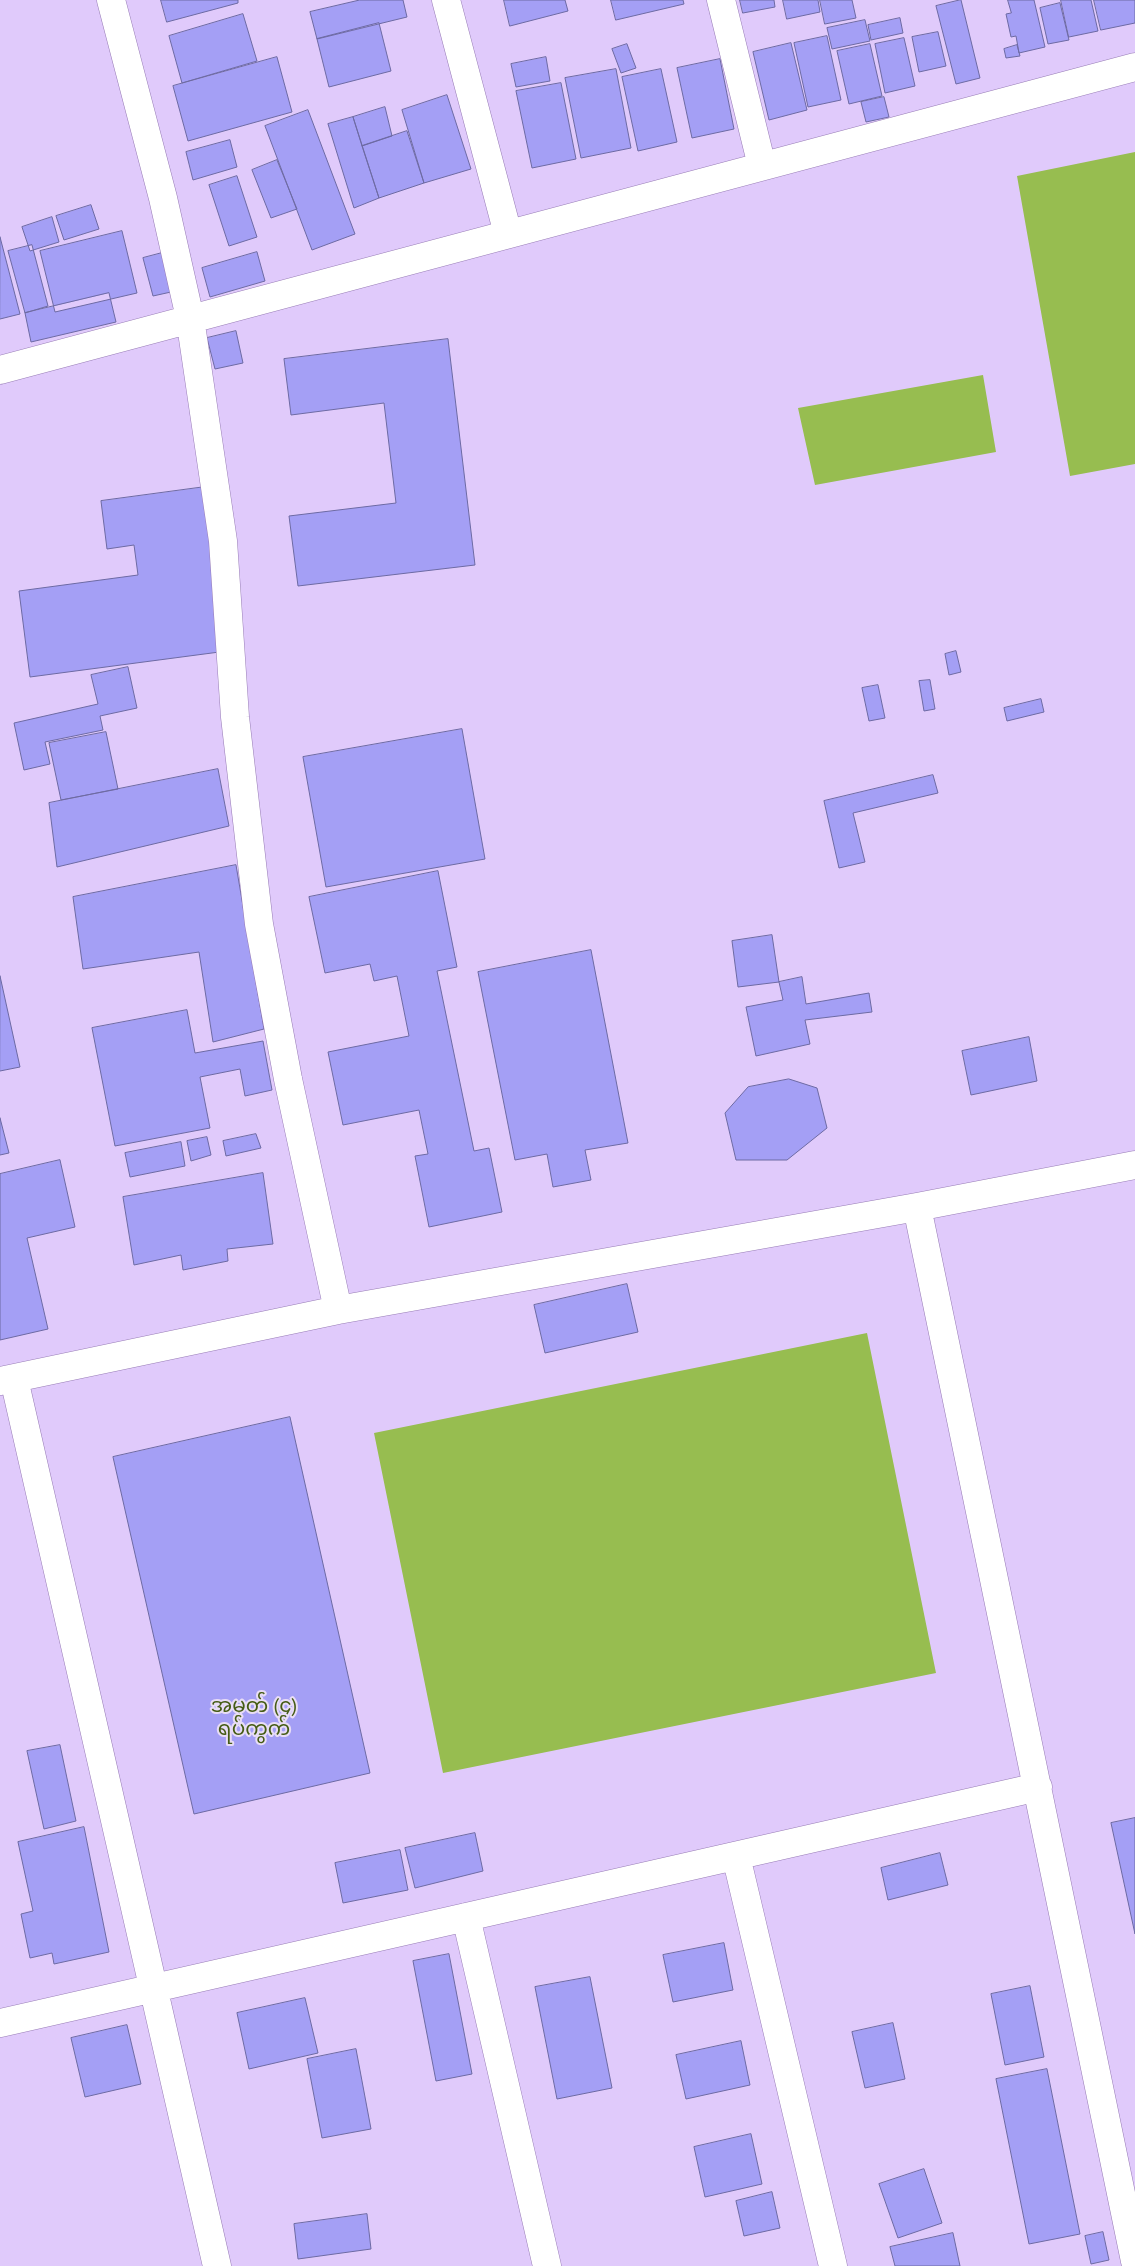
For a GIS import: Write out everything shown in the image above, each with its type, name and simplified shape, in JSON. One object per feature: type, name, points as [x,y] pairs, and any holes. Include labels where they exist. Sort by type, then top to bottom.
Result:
[{"type":"street","points":[[111,0],[163,198],[190,318],[223,541],[235,717],[259,924],[288,1079],[338,1310]]},
{"type":"street","points":[[446,0],[508,234]]},
{"type":"street","points":[[721,0],[762,166]]},
{"type":"street","points":[[0,370],[1135,68]]},
{"type":"street","points":[[217,2266],[154,1989],[7,1380],[338,1310],[917,1207],[1135,1165]]},
{"type":"street","points":[[917,1207],[1135,2262]]},
{"type":"street","points":[[0,2022],[154,1989],[1038,1787]]},
{"type":"street","points":[[736,1856],[834,2266]]},
{"type":"street","points":[[466,1917],[548,2266]]},
{"type":"green space","points":[[1135,152],[1135,464],[1070,476],[1017,176]]},
{"type":"green space","points":[[983,375],[996,452],[815,485],[798,408]]},
{"type":"green space","points":[[867,1333],[936,1673],[443,1773],[374,1433]]},
{"type":"building","points":[[161,0],[238,0],[238,3],[167,22]]},
{"type":"building","points":[[360,0],[403,0],[407,17],[317,39],[310,12]]},
{"type":"building","points":[[504,0],[565,0],[568,11],[510,26]]},
{"type":"building","points":[[611,0],[683,0],[684,4],[616,20]]},
{"type":"building","points":[[740,0],[774,0],[775,7],[743,13]]},
{"type":"building","points":[[783,0],[818,0],[820,12],[787,19]]},
{"type":"building","points":[[820,0],[852,0],[856,18],[825,24]]},
{"type":"building","points":[[961,0],[980,78],[956,84],[936,6]]},
{"type":"building","points":[[1008,0],[1034,0],[1045,47],[1019,53],[1016,36],[1011,37],[1006,14],[1011,13]]},
{"type":"building","points":[[1061,0],[1091,0],[1098,31],[1069,37]]},
{"type":"building","points":[[1094,0],[1135,0],[1135,23],[1101,30]]},
{"type":"building","points":[[1060,3],[1069,40],[1048,44],[1040,8]]},
{"type":"building","points":[[243,14],[257,61],[182,83],[169,36]]},
{"type":"building","points":[[900,18],[903,33],[871,40],[868,25]]},
{"type":"building","points":[[865,20],[870,41],[832,49],[827,28]]},
{"type":"building","points":[[379,23],[391,71],[329,87],[317,39]]},
{"type":"building","points":[[938,32],[946,66],[919,72],[912,37]]},
{"type":"building","points":[[827,36],[841,100],[808,107],[794,43]]},
{"type":"building","points":[[904,38],[915,86],[885,93],[875,44]]},
{"type":"building","points":[[791,43],[807,110],[769,120],[753,52]]},
{"type":"building","points":[[627,44],[636,68],[621,73],[612,49]]},
{"type":"building","points":[[870,44],[882,96],[849,104],[837,51]]},
{"type":"building","points":[[1017,45],[1020,56],[1006,58],[1004,49]]},
{"type":"building","points":[[277,57],[292,112],[188,141],[173,86]]},
{"type":"building","points":[[546,57],[550,81],[516,87],[511,64]]},
{"type":"building","points":[[720,59],[734,129],[692,138],[677,68]]},
{"type":"building","points":[[616,69],[631,148],[581,158],[565,78]]},
{"type":"building","points":[[661,69],[677,142],[638,151],[622,77]]},
{"type":"building","points":[[561,83],[576,159],[532,168],[516,91]]},
{"type":"building","points":[[447,95],[471,169],[424,183],[402,110]]},
{"type":"building","points":[[884,97],[889,117],[866,122],[861,102]]},
{"type":"building","points":[[385,107],[392,136],[362,146],[353,117]]},
{"type":"building","points":[[308,110],[355,234],[312,250],[265,126]]},
{"type":"building","points":[[353,117],[379,198],[354,208],[328,124]]},
{"type":"building","points":[[407,131],[424,183],[379,198],[362,146]]},
{"type":"building","points":[[230,140],[237,167],[193,180],[186,152]]},
{"type":"building","points":[[277,160],[297,209],[271,218],[252,170]]},
{"type":"building","points":[[237,176],[257,237],[229,246],[209,185]]},
{"type":"building","points":[[91,205],[99,229],[64,240],[56,216]]},
{"type":"building","points":[[52,217],[59,242],[30,251],[22,227]]},
{"type":"building","points":[[122,231],[137,293],[55,312],[40,251]]},
{"type":"building","points":[[0,237],[20,314],[0,319]]},
{"type":"building","points":[[32,245],[48,306],[25,313],[8,251]]},
{"type":"building","points":[[257,252],[265,281],[210,297],[202,268]]},
{"type":"building","points":[[162,253],[171,292],[153,296],[143,258]]},
{"type":"building","points":[[109,293],[116,322],[31,342],[25,313]]},
{"type":"building","points":[[236,331],[243,363],[215,369],[207,338]]},
{"type":"building","points":[[448,339],[475,565],[298,586],[289,516],[396,503],[384,403],[291,415],[284,359]]},
{"type":"building","points":[[205,487],[227,651],[30,677],[19,591],[138,575],[134,545],[107,549],[101,501]]},
{"type":"building","points":[[956,651],[961,672],[949,675],[945,654]]},
{"type":"building","points":[[128,667],[137,708],[100,716],[103,730],[45,742],[50,764],[24,770],[14,723],[98,704],[91,675]]},
{"type":"building","points":[[930,680],[935,709],[924,711],[919,681]]},
{"type":"building","points":[[878,685],[885,718],[869,721],[862,688]]},
{"type":"building","points":[[1041,699],[1044,712],[1007,721],[1004,708]]},
{"type":"building","points":[[462,729],[485,859],[326,887],[303,757]]},
{"type":"building","points":[[106,732],[118,789],[61,800],[49,743]]},
{"type":"building","points":[[218,769],[229,826],[57,867],[49,803]]},
{"type":"building","points":[[933,775],[938,793],[853,813],[865,862],[839,868],[824,801]]},
{"type":"building","points":[[236,865],[264,1029],[213,1042],[199,952],[83,969],[73,897]]},
{"type":"building","points":[[438,871],[457,967],[437,971],[474,1151],[489,1148],[502,1212],[429,1227],[415,1156],[428,1154],[419,1110],[343,1125],[328,1052],[409,1036],[397,976],[374,981],[370,964],[325,973],[309,897]]},
{"type":"building","points":[[772,935],[779,982],[738,987],[732,941]]},
{"type":"building","points":[[591,950],[628,1143],[585,1150],[591,1180],[553,1187],[547,1154],[515,1160],[478,972]]},
{"type":"building","points":[[0,976],[20,1067],[0,1071]]},
{"type":"building","points":[[802,977],[806,1004],[869,993],[872,1012],[805,1020],[810,1044],[756,1056],[746,1007],[783,1000],[779,982]]},
{"type":"building","points":[[187,1010],[195,1053],[263,1041],[272,1090],[245,1096],[240,1069],[200,1077],[210,1128],[115,1146],[92,1028]]},
{"type":"building","points":[[1029,1037],[1037,1081],[971,1095],[962,1051]]},
{"type":"building","points":[[789,1079],[817,1088],[827,1128],[787,1160],[736,1160],[725,1113],[748,1087]]},
{"type":"building","points":[[0,1118],[9,1153],[0,1155]]},
{"type":"building","points":[[256,1134],[261,1148],[226,1156],[223,1141]]},
{"type":"building","points":[[207,1137],[211,1155],[191,1161],[187,1141]]},
{"type":"building","points":[[181,1142],[185,1166],[130,1177],[125,1153]]},
{"type":"building","points":[[60,1160],[75,1227],[27,1238],[48,1329],[0,1340],[0,1174]]},
{"type":"building","points":[[263,1173],[273,1244],[227,1249],[228,1261],[183,1270],[181,1255],[134,1265],[123,1197]]},
{"type":"building","points":[[627,1284],[638,1332],[545,1353],[534,1305]]},
{"type":"building","points":[[290,1417],[370,1773],[194,1814],[113,1457]]},
{"type":"building","points":[[60,1745],[76,1821],[44,1829],[27,1751]]},
{"type":"building","points":[[1135,1818],[1135,1934],[1111,1823]]},
{"type":"building","points":[[84,1827],[109,1952],[54,1964],[52,1953],[30,1958],[21,1914],[33,1911],[18,1842]]},
{"type":"building","points":[[475,1833],[483,1871],[415,1888],[405,1848]]},
{"type":"building","points":[[400,1850],[408,1890],[343,1903],[335,1863]]},
{"type":"building","points":[[940,1853],[948,1885],[888,1900],[881,1868]]},
{"type":"building","points":[[724,1943],[733,1990],[673,2002],[663,1955]]},
{"type":"building","points":[[449,1954],[472,2074],[436,2081],[413,1961]]},
{"type":"building","points":[[590,1977],[612,2088],[557,2099],[535,1987]]},
{"type":"building","points":[[1030,1986],[1044,2057],[1005,2065],[991,1994]]},
{"type":"building","points":[[305,1998],[318,2053],[249,2069],[237,2013]]},
{"type":"building","points":[[893,2023],[905,2079],[865,2088],[852,2032]]},
{"type":"building","points":[[127,2025],[141,2084],[85,2097],[71,2038]]},
{"type":"building","points":[[741,2041],[750,2085],[686,2099],[676,2055]]},
{"type":"building","points":[[356,2049],[371,2129],[322,2138],[307,2059]]},
{"type":"building","points":[[1047,2069],[1080,2234],[1029,2244],[996,2079]]},
{"type":"building","points":[[751,2134],[762,2184],[705,2197],[694,2147]]},
{"type":"building","points":[[924,2169],[942,2223],[898,2238],[879,2184]]},
{"type":"building","points":[[772,2192],[780,2228],[744,2236],[736,2201]]},
{"type":"building","points":[[367,2214],[371,2249],[298,2259],[294,2224]]},
{"type":"building","points":[[1103,2232],[1109,2260],[1091,2264],[1085,2236]]},
{"type":"building","points":[[953,2233],[960,2266],[895,2266],[890,2247]]},
{"type":"district","name":"အမှတ် (၄) ရပ်ကွက်","points":[[254,1718]]}]
